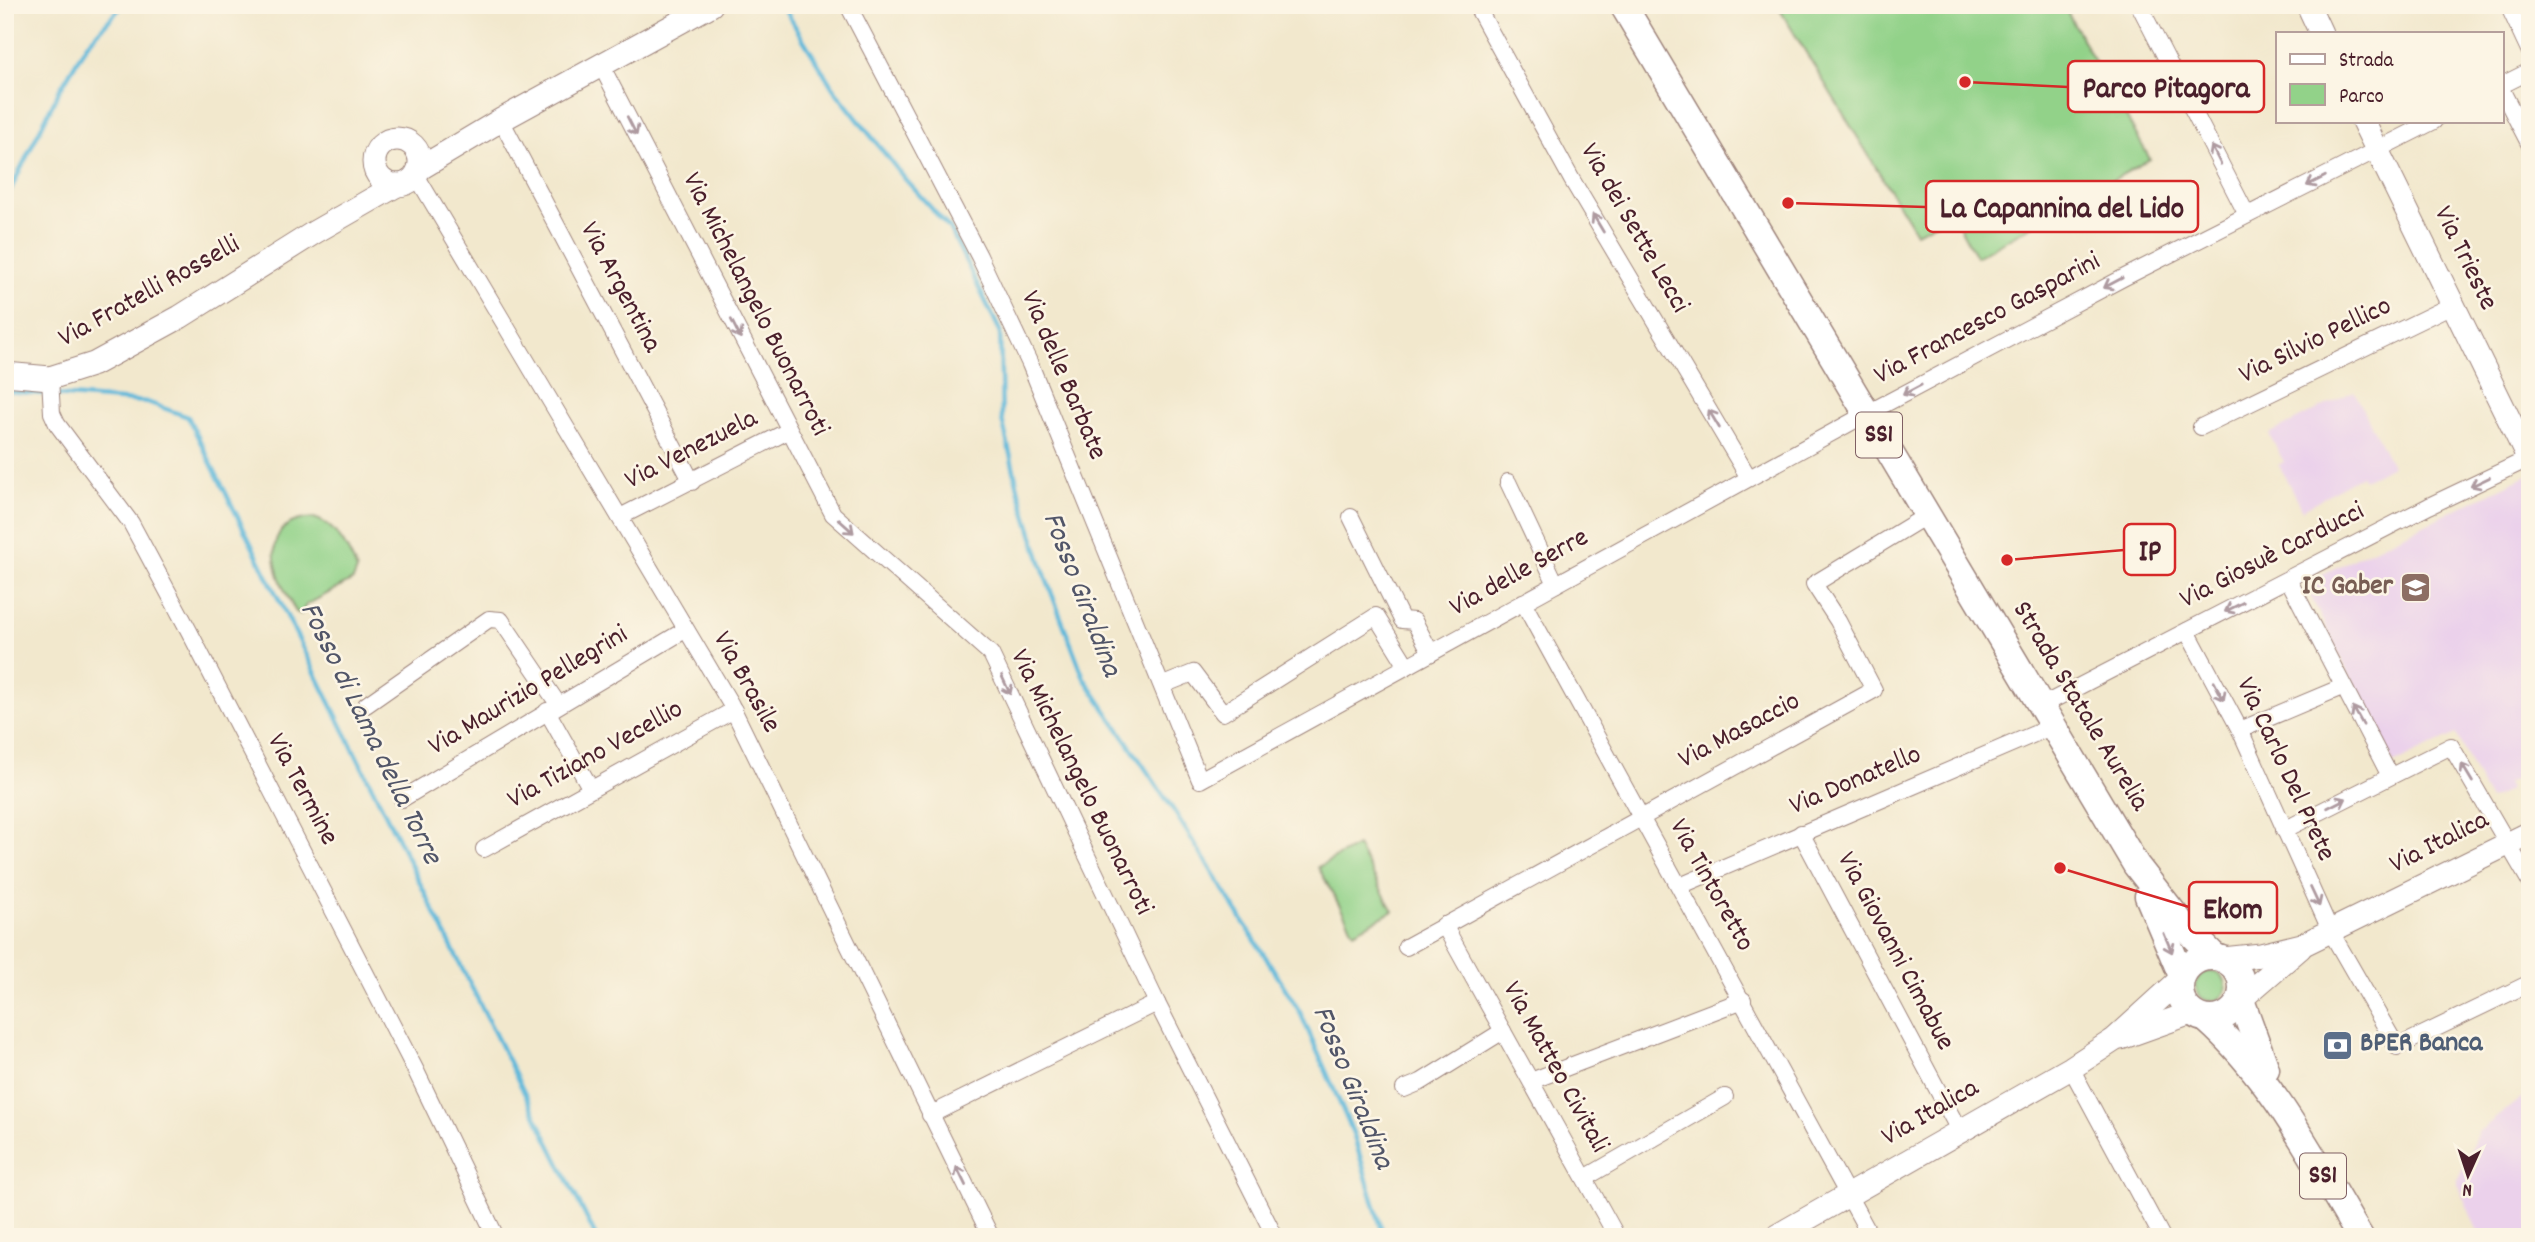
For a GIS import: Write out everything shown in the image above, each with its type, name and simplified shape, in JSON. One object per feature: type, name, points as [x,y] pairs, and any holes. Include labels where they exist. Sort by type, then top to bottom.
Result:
[{"type":"main road","name":"Strada Statale Aurelia","points":[[1623,5],[2136,865],[2182,925],[2219,958]]},
{"type":"main road","name":"Strada Statale Aurelia","points":[[2136,865],[2181,978]]},
{"type":"main road","points":[[2202,958],[2219,958],[2238,971],[2243,989],[2241,1000],[2227,1016],[2198,1016],[2181,998],[2181,978],[2190,965],[2202,958]]},
{"type":"main road","name":"SS1","points":[[2241,1000],[2251,1035],[2286,1115]]},
{"type":"main road","name":"SS1","points":[[2198,1016],[2235,1045],[2286,1115],[2360,1237]]},
{"type":"street","points":[[406,141],[437,141],[491,125],[711,5]]},
{"type":"street","name":"Via delle Barbate","points":[[848,5],[999,295],[1163,685],[1200,780]]},
{"type":"street","name":"Via dei Sette Lecci","points":[[1476,5],[1573,180],[1749,478]]},
{"type":"street","points":[[2138,5],[2248,215]]},
{"type":"street","points":[[2308,5],[2321,32]]},
{"type":"street","points":[[2508,5],[2530,52]]},
{"type":"street","name":"Via Michelangelo Buonarroti","points":[[601,65],[833,514],[991,654],[1157,1003],[1275,1237]]},
{"type":"street","points":[[2504,84],[2530,71]]},
{"type":"street","points":[[2504,95],[2530,145]]},
{"type":"street","name":"Via Trieste","points":[[2363,122],[2529,460]]},
{"type":"street","name":"Via Francesco Gasparini","points":[[1866,414],[2432,122]]},
{"type":"street","name":"Via Fratelli Rosselli","points":[[5,374],[49,382],[94,364],[180,317],[491,125]]},
{"type":"street","name":"Via Argentina","points":[[491,125],[692,482]]},
{"type":"street","points":[[375,170],[383,181],[410,176],[418,156],[406,141]]},
{"type":"street","name":"Via Fratelli Rosselli","points":[[315,232],[359,191],[375,170],[375,155],[384,144],[406,141]]},
{"type":"street","name":"Via Brasile","points":[[410,176],[620,517],[734,710],[991,1237]]},
{"type":"street","name":"Via Silvio Pellico","points":[[2201,427],[2454,304]]},
{"type":"street","name":"Via Termine","points":[[49,382],[52,413],[57,425],[131,523],[416,1071],[496,1237]]},
{"type":"street","name":"Via delle Serre","points":[[1200,780],[1866,414]]},
{"type":"street","name":"Via Venezuela","points":[[620,517],[788,431]]},
{"type":"street","name":"Via Giosuè Carducci","points":[[2047,716],[2187,631],[2429,506],[2529,460]]},
{"type":"street","points":[[1508,482],[1556,584]]},
{"type":"street","name":"Via Masaccio","points":[[1406,947],[1874,690],[1838,621],[1814,583],[1929,514]]},
{"type":"street","points":[[1351,517],[1402,620],[1414,621],[1431,653]]},
{"type":"street","points":[[2291,577],[2342,687],[2390,776]]},
{"type":"street","name":"Via Tintoretto","points":[[1524,602],[1871,1237]]},
{"type":"street","points":[[1163,685],[1193,673],[1223,713],[1376,616],[1407,666]]},
{"type":"street","points":[[366,705],[489,619],[502,620],[552,708],[591,789]]},
{"type":"street","name":"Via Maurizio Pellegrini","points":[[402,799],[685,630]]},
{"type":"street","name":"Via Carlo Del Prete","points":[[2187,631],[2240,730],[2331,932],[2397,1047],[2530,983]]},
{"type":"street","points":[[2240,730],[2342,687]]},
{"type":"street","name":"Via Tiziano Vecellio","points":[[484,849],[734,710]]},
{"type":"street","name":"Via Donatello","points":[[1680,886],[1801,833],[2047,716]]},
{"type":"street","points":[[2284,830],[2451,746],[2530,882]]},
{"type":"street","name":"Via Italica","points":[[2219,958],[2261,955],[2302,946],[2530,832]]},
{"type":"street","name":"Via Giovanni Cimabue","points":[[1801,833],[1960,1132]]},
{"type":"street","name":"Via Matteo Civitali","points":[[1444,925],[1617,1237]]},
{"type":"street","name":"Via Italica","points":[[2241,1000],[2302,946]]},
{"type":"street","name":"Via Italica","points":[[1775,1237],[2071,1068],[2115,1040],[2181,978]]},
{"type":"street","points":[[1531,1082],[1743,1000]]},
{"type":"street","points":[[930,1115],[1157,1003]]},
{"type":"street","name":"Via Italica","points":[[2115,1040],[2198,1016]]},
{"type":"street","points":[[1404,1088],[1421,1082],[1503,1031]]},
{"type":"street","points":[[2071,1068],[2162,1237]]},
{"type":"street","points":[[1585,1178],[1726,1097]]},
{"type":"shaded area","points":[[2354,391],[2392,466],[2364,480],[2361,475],[2302,510],[2279,465],[2284,462],[2269,434]]},
{"type":"shaded area","points":[[2527,475],[2530,480],[2530,772],[2507,783],[2510,790],[2489,800],[2456,734],[2393,764],[2304,583]]},
{"type":"shaded area","points":[[2530,1091],[2530,1237],[2480,1237],[2457,1182],[2478,1132]]},
{"type":"green space","points":[[1777,5],[2063,5],[2150,159],[1976,257],[1953,214],[1916,233]]},
{"type":"green space","points":[[314,518],[335,532],[346,546],[357,570],[353,580],[306,605],[301,614],[296,612],[282,584],[277,569],[276,541],[282,529],[295,522]]},
{"type":"green space","points":[[1357,846],[1393,911],[1354,932],[1318,867]]},
{"type":"green space","points":[[2211,971],[2222,975],[2226,986],[2222,997],[2211,1001],[2200,997],[2196,986],[2200,975]]},
{"type":"waterway","points":[[5,201],[59,91],[87,44],[123,5]]},
{"type":"waterway","name":"Fosso Giraldina","points":[[782,5],[833,88],[905,179],[950,229],[1000,331],[1002,419],[1019,492],[1047,581],[1084,678],[1174,811],[1300,1012],[1353,1133],[1384,1237]]},
{"type":"waterway","name":"Fosso di Lama della Torre","points":[[5,391],[46,394]]},
{"type":"waterway","name":"Fosso di Lama della Torre","points":[[55,395],[147,402],[188,417],[596,1237]]},
{"type":"place","name":"Parco Pitagora","points":[[1965,82]]},
{"type":"place","name":"La Capannina del Lido","points":[[1788,203]]},
{"type":"place","name":"IP","points":[[2007,560]]},
{"type":"place","name":"IC Gaber","points":[[2416,588]]},
{"type":"place","name":"Ekom","points":[[2060,868]]},
{"type":"place","name":"BPER Banca","points":[[2337,1045]]}]
